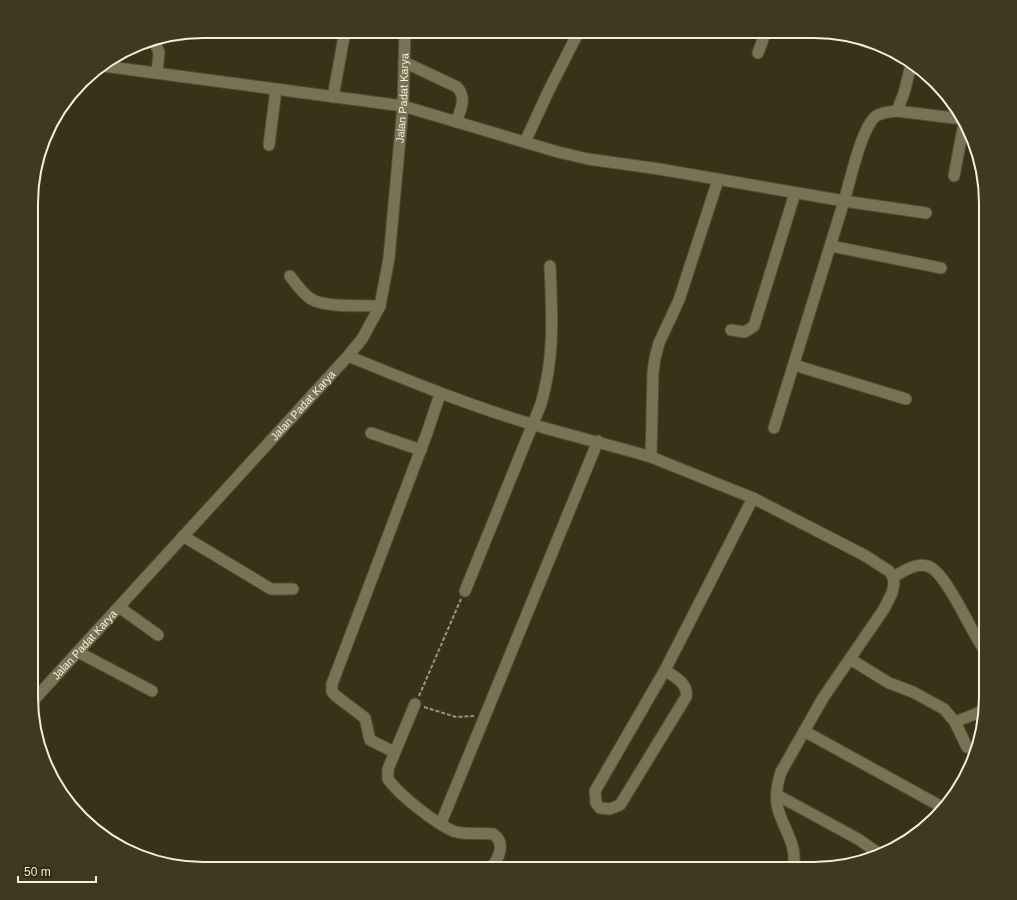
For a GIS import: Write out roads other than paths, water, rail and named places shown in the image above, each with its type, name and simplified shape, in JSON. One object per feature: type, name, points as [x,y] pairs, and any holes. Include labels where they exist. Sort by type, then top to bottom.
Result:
[{"type":"street","points":[[333,97],[344,38]]},
{"type":"street","name":"Jalan Padat Karya","points":[[38,695],[362,339],[380,306],[389,258],[403,106],[405,38]]},
{"type":"street","points":[[525,142],[575,38]]},
{"type":"street","points":[[758,53],[763,38]]},
{"type":"street","points":[[156,45],[159,53],[157,72]]},
{"type":"street","points":[[404,62],[457,87],[460,90],[463,101],[456,122]]},
{"type":"street","points":[[110,67],[403,106],[588,159],[659,169],[795,193],[926,213]]},
{"type":"street","points":[[897,111],[904,93],[910,69]]},
{"type":"street","points":[[269,145],[276,89]]},
{"type":"street","points":[[774,428],[864,135],[870,123],[876,116],[884,112],[897,111],[956,118]]},
{"type":"street","points":[[954,176],[962,131]]},
{"type":"street","points":[[651,456],[653,372],[655,358],[659,343],[678,300],[718,180]]},
{"type":"street","points":[[731,330],[745,332],[754,326],[795,193]]},
{"type":"street","points":[[831,246],[941,268]]},
{"type":"street","points":[[465,590],[531,424],[541,404],[550,367],[553,312],[550,266]]},
{"type":"street","points":[[290,276],[313,300],[336,304],[380,306]]},
{"type":"street","points":[[348,356],[440,394],[531,424],[651,456],[753,498],[864,554],[889,570],[893,577],[894,584],[892,593],[884,609],[804,731],[781,772],[777,795],[778,808],[794,856],[793,862]]},
{"type":"street","points":[[794,365],[906,399]]},
{"type":"street","points":[[394,752],[370,740],[365,718],[332,692],[332,684],[421,450],[440,394]]},
{"type":"street","points":[[371,433],[421,450]]},
{"type":"street","points":[[441,823],[598,441]]},
{"type":"street","points":[[664,670],[684,684],[686,697],[620,805],[610,809],[600,808],[596,803],[595,791],[664,670],[753,498]]},
{"type":"street","points":[[184,536],[271,589],[292,589]]},
{"type":"street","points":[[893,577],[917,566],[929,566],[934,569],[951,592],[979,640]]},
{"type":"street","points":[[119,607],[158,634]]},
{"type":"street","points":[[78,652],[152,691]]},
{"type":"street","points":[[850,659],[889,683],[913,692],[944,709],[955,722],[967,747]]},
{"type":"street","points":[[415,704],[394,752],[387,774],[392,784],[417,808],[454,831],[466,833],[488,833],[497,836],[500,841],[501,850],[496,862]]},
{"type":"street","points":[[955,722],[979,713]]},
{"type":"street","points":[[804,731],[939,805]]},
{"type":"street","points":[[777,795],[874,850]]}]
